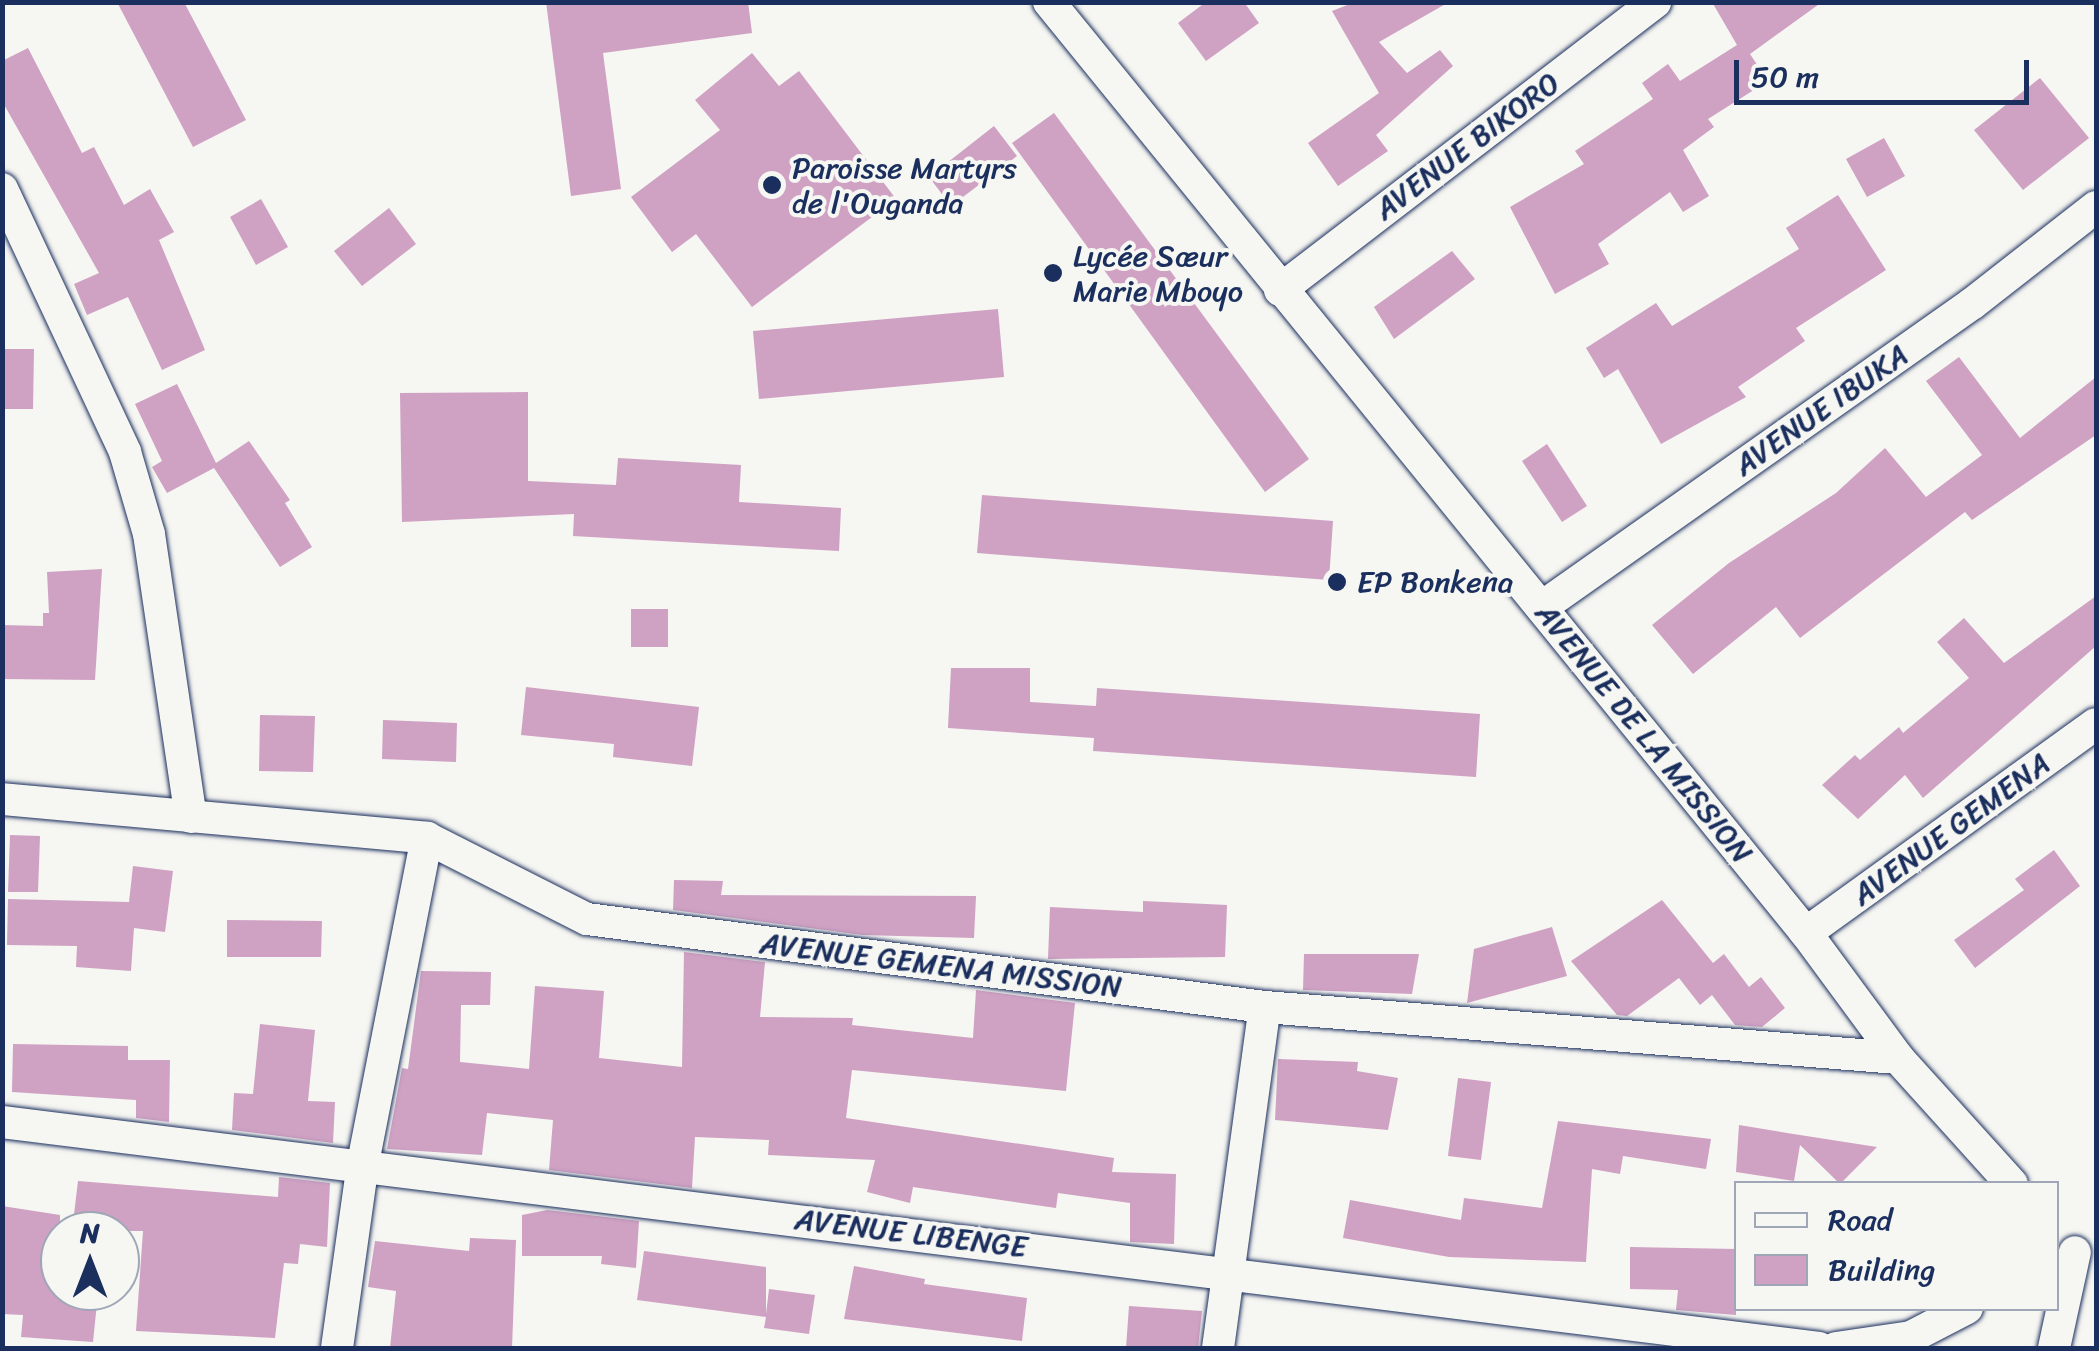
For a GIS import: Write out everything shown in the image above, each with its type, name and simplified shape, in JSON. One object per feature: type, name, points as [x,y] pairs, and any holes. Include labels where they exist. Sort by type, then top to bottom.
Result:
[{"type":"street","name":"AVENUE DE LA MISSION","points":[[1049,2],[1806,933],[1898,1058],[2009,1181]]},
{"type":"street","name":"AVENUE BIKORO","points":[[1280,290],[1655,2]]},
{"type":"street","points":[[2,189],[125,452],[149,534],[191,817]]},
{"type":"street","name":"AVENUE IBUKA","points":[[1542,607],[1974,303],[2096,207]]},
{"type":"street","name":"AVENUE GEMENA","points":[[1806,933],[2096,724]]},
{"type":"street","name":"AVENUE GEMENA MISSION","points":[[2,799],[427,838],[586,919],[1264,1008],[1898,1058]]},
{"type":"street","points":[[337,1348],[363,1163],[427,838]]},
{"type":"street","points":[[1218,1348],[1264,1008]]},
{"type":"street","name":"AVENUE LIBENGE","points":[[2,1122],[363,1163],[1819,1348]]},
{"type":"street","points":[[2054,1348],[2076,1252]]},
{"type":"street","points":[[1836,1348],[1911,1337],[1960,1311]]},
{"type":"building","points":[[117,2],[184,2],[246,120],[193,147]]},
{"type":"building","points":[[546,2],[748,2],[752,33],[603,53],[621,189],[571,196]]},
{"type":"building","points":[[1206,2],[1244,2],[1259,23],[1206,61],[1178,23]]},
{"type":"building","points":[[1355,2],[1449,2],[1379,42],[1407,73],[1440,50],[1453,66],[1376,135],[1388,151],[1338,186],[1308,143],[1379,93],[1332,11]]},
{"type":"building","points":[[1712,2],[1822,2],[1750,54],[1768,81],[1708,119],[1714,127],[1683,150],[1709,196],[1683,212],[1670,192],[1598,244],[1609,264],[1555,294],[1510,207],[1584,164],[1575,151],[1653,99],[1642,83],[1668,64],[1680,81],[1737,45]]},
{"type":"building","points":[[28,48],[82,153],[94,147],[124,205],[150,189],[174,232],[159,240],[205,350],[162,370],[128,297],[87,315],[74,284],[99,273],[2,101],[2,61]]},
{"type":"building","name":"Paroisse Martyrs de l'Ouganda","points":[[752,53],[779,86],[799,71],[896,199],[752,307],[696,234],[672,252],[631,197],[720,130],[695,100]]},
{"type":"building","points":[[2040,78],[2089,138],[2023,190],[1974,130]]},
{"type":"building","points":[[1054,113],[1309,459],[1265,492],[1012,143]]},
{"type":"building","points":[[994,126],[1017,156],[951,206],[929,177]]},
{"type":"building","points":[[1884,138],[1905,176],[1867,197],[1846,159]]},
{"type":"building","points":[[1838,195],[1886,270],[1796,328],[1805,341],[1738,387],[1746,397],[1661,444],[1618,369],[1604,378],[1586,348],[1656,303],[1672,326],[1799,249],[1786,228]]},
{"type":"building","points":[[261,199],[288,247],[256,265],[230,217]]},
{"type":"building","points":[[389,208],[416,244],[362,286],[334,251]]},
{"type":"building","points":[[1452,251],[1475,279],[1394,339],[1374,307]]},
{"type":"building","points":[[998,309],[1004,377],[759,399],[753,331]]},
{"type":"building","points":[[2,349],[34,349],[33,409],[2,409]]},
{"type":"building","points":[[1959,357],[2020,438],[2096,377],[2096,435],[1972,520],[1965,512],[1800,638],[1776,607],[1693,674],[1652,625],[1729,563],[1836,493],[1885,448],[1926,497],[1982,455],[1926,381]]},
{"type":"building","points":[[177,384],[216,463],[249,441],[290,500],[285,503],[312,547],[280,567],[214,468],[167,493],[152,467],[162,461],[135,404]]},
{"type":"building","points":[[528,392],[528,481],[616,485],[618,458],[741,465],[739,502],[841,508],[839,551],[573,536],[574,514],[402,522],[400,393]]},
{"type":"building","points":[[1547,444],[1587,506],[1562,522],[1522,461]]},
{"type":"building","points":[[982,495],[1333,521],[1329,580],[977,553]]},
{"type":"building","points":[[102,569],[95,680],[2,679],[2,625],[43,626],[43,613],[49,613],[47,572]]},
{"type":"building","points":[[2096,596],[2096,646],[1923,798],[1905,775],[1858,819],[1822,785],[1855,755],[1860,760],[1899,727],[1903,733],[1969,678],[1937,642],[1964,618],[2004,663]]},
{"type":"building","points":[[631,609],[668,609],[668,647],[631,647]]},
{"type":"building","points":[[951,668],[1030,668],[1030,702],[1096,706],[1097,688],[1480,714],[1476,777],[1093,751],[1094,738],[948,728]]},
{"type":"building","points":[[526,687],[699,707],[692,766],[613,757],[614,744],[521,735]]},
{"type":"building","points":[[260,715],[315,716],[313,772],[259,771]]},
{"type":"building","points":[[383,720],[457,723],[456,762],[382,759]]},
{"type":"building","points":[[10,835],[40,836],[38,892],[8,892]]},
{"type":"building","points":[[2054,850],[2080,886],[1975,968],[1954,940],[2024,890],[2015,879]]},
{"type":"building","points":[[133,866],[173,871],[165,932],[134,928],[131,971],[76,967],[77,946],[7,945],[8,899],[129,902]]},
{"type":"building","points":[[674,880],[723,881],[721,895],[976,896],[974,938],[863,935],[673,910]]},
{"type":"building","points":[[1662,900],[1713,963],[1724,954],[1749,987],[1761,977],[1785,1008],[1762,1027],[1735,1025],[1712,995],[1700,1005],[1679,978],[1627,1016],[1617,1015],[1571,961]]},
{"type":"building","points":[[1143,901],[1227,905],[1225,957],[1048,959],[1050,907],[1143,912]]},
{"type":"building","points":[[227,920],[322,921],[321,957],[227,957]]},
{"type":"building","points":[[1552,927],[1567,976],[1467,1003],[1474,949]]},
{"type":"building","points":[[684,952],[765,962],[760,1017],[853,1018],[852,1025],[973,1038],[976,990],[1075,1003],[1066,1091],[852,1070],[846,1118],[1114,1158],[1112,1172],[1176,1174],[1174,1244],[1130,1242],[1130,1203],[1058,1193],[1056,1208],[913,1187],[910,1203],[867,1192],[875,1160],[768,1155],[769,1140],[695,1137],[692,1188],[549,1170],[553,1120],[487,1113],[482,1155],[387,1149],[402,1068],[408,1069],[421,971],[491,972],[490,1005],[461,1005],[460,1062],[529,1069],[535,986],[604,991],[599,1058],[682,1067]]},
{"type":"building","points":[[1304,954],[1419,954],[1412,994],[1303,990]]},
{"type":"building","points":[[260,1024],[315,1030],[308,1101],[335,1102],[333,1143],[232,1130],[234,1093],[253,1094]]},
{"type":"building","points":[[13,1044],[128,1046],[128,1060],[170,1060],[169,1122],[136,1118],[136,1100],[12,1092]]},
{"type":"building","points":[[1278,1059],[1358,1062],[1357,1071],[1398,1078],[1388,1130],[1275,1120]]},
{"type":"building","points":[[1458,1078],[1491,1082],[1481,1160],[1448,1156]]},
{"type":"building","points":[[1558,1121],[1711,1139],[1706,1169],[1623,1156],[1620,1174],[1592,1169],[1586,1262],[1449,1257],[1343,1238],[1350,1200],[1461,1220],[1464,1198],[1542,1208]]},
{"type":"building","points":[[1739,1125],[1877,1147],[1843,1181],[1837,1181],[1800,1145],[1794,1181],[1736,1172]]},
{"type":"building","points":[[279,1177],[330,1183],[327,1247],[300,1244],[298,1264],[284,1263],[275,1338],[136,1331],[143,1231],[140,1211],[74,1211],[78,1181],[278,1197]]},
{"type":"building","points":[[2,1206],[40,1212],[40,1311],[96,1311],[93,1342],[21,1337],[23,1315],[2,1314]]},
{"type":"building","points":[[547,1210],[639,1221],[636,1268],[601,1264],[602,1256],[522,1256],[522,1215]]},
{"type":"building","points":[[470,1238],[516,1240],[512,1348],[390,1348],[396,1291],[368,1287],[375,1241],[469,1251]]},
{"type":"building","points":[[1630,1247],[1734,1249],[1736,1315],[1676,1310],[1678,1290],[1630,1289]]},
{"type":"building","points":[[644,1251],[766,1267],[766,1314],[769,1289],[815,1295],[809,1334],[764,1328],[766,1317],[637,1300]]},
{"type":"building","points":[[854,1266],[925,1279],[924,1284],[1027,1298],[1022,1341],[844,1319]]},
{"type":"building","points":[[1129,1306],[1202,1311],[1198,1348],[1126,1348]]},
{"type":"place","name":"Paroisse Martyrs de l'Ouganda","points":[[772,185]]},
{"type":"place","name":"Lycée Sœur Marie Mboyo","points":[[1053,273]]},
{"type":"place","name":"EP Bonkena","points":[[1337,582]]}]
